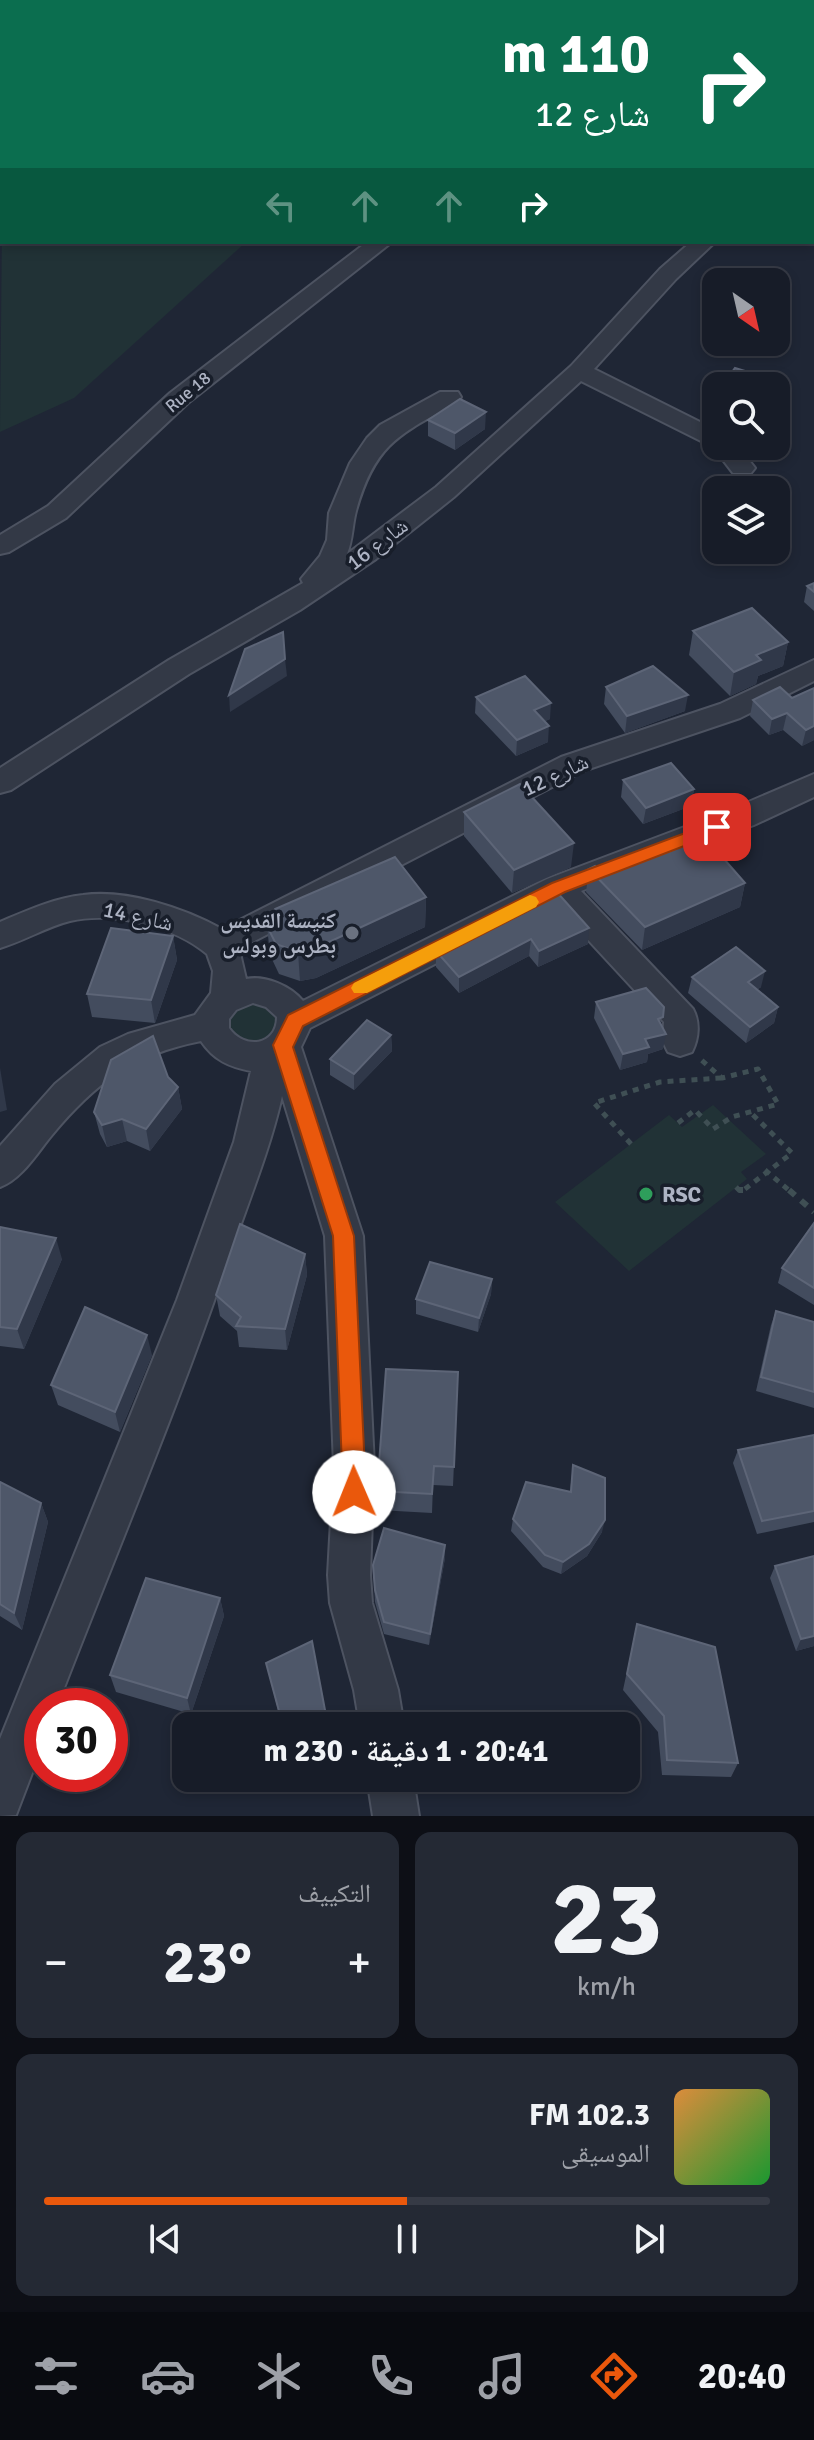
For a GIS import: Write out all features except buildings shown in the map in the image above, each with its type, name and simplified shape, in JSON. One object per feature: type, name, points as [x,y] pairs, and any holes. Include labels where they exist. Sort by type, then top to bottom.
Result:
[{"type":"street","name":"Rue 18","points":[[0,546],[57,512],[179,398],[378,244]]},
{"type":"street","name":"شارع 16","points":[[0,782],[179,667],[290,604],[367,553],[445,492],[579,371],[668,274],[702,244]]},
{"type":"street","points":[[579,371],[702,433]]},
{"type":"street","points":[[290,604],[332,559],[340,540],[342,513],[363,463],[376,443],[389,430],[449,397]]},
{"type":"street","points":[[736,460],[742,468]]},
{"type":"street","name":"شارع 12","points":[[219,945],[572,764],[730,711],[814,669]]},
{"type":"street","points":[[219,945],[227,962],[230,980],[219,1012],[217,1043],[225,1050],[247,1057],[558,887],[743,817],[814,785]]},
{"type":"street","points":[[558,887],[681,1018],[680,1042]]},
{"type":"street","name":"شارع 14","points":[[0,936],[64,911],[94,906],[196,929],[219,945]]},
{"type":"street","points":[[0,1172],[65,1093],[106,1058],[219,1012],[251,990],[276,995],[292,1011],[195,1305],[37,1696],[0,1799]]},
{"type":"street","points":[[282,1040],[344,1236],[354,1466],[349,1575],[351,1603],[380,1712]]},
{"type":"street","points":[[392,1792],[396,1816]]},
{"type":"path","points":[[680,1042],[722,1078]]},
{"type":"path","points":[[631,1144],[594,1103],[660,1082],[722,1078],[758,1069],[778,1104],[732,1117],[713,1129],[695,1110],[678,1123]]},
{"type":"path","points":[[736,1187],[741,1192],[765,1170],[792,1153],[750,1112]]},
{"type":"path","points":[[765,1170],[814,1212]]},
{"type":"shaded area","points":[[2,244],[244,244],[74,398],[0,432]]},
{"type":"shaded area","points":[[252,1002],[269,1005],[280,1022],[268,1040],[251,1044],[229,1034],[227,1020],[236,1008]]},
{"type":"shaded area","name":"RSC","points":[[713,1105],[766,1154],[741,1172],[747,1179],[629,1271],[555,1202],[669,1115],[682,1127]]},
{"type":"slow traffic","points":[[361,988],[530,902]]},
{"type":"place","name":"كنيسة القديس بطرس وبولس","points":[[352,933]]},
{"type":"place","name":"RSC","points":[[646,1194]]},
{"type":"route","points":[[354,1492],[344,1236],[283,1045],[289,1038],[294,1021],[558,887],[717,827]]}]
